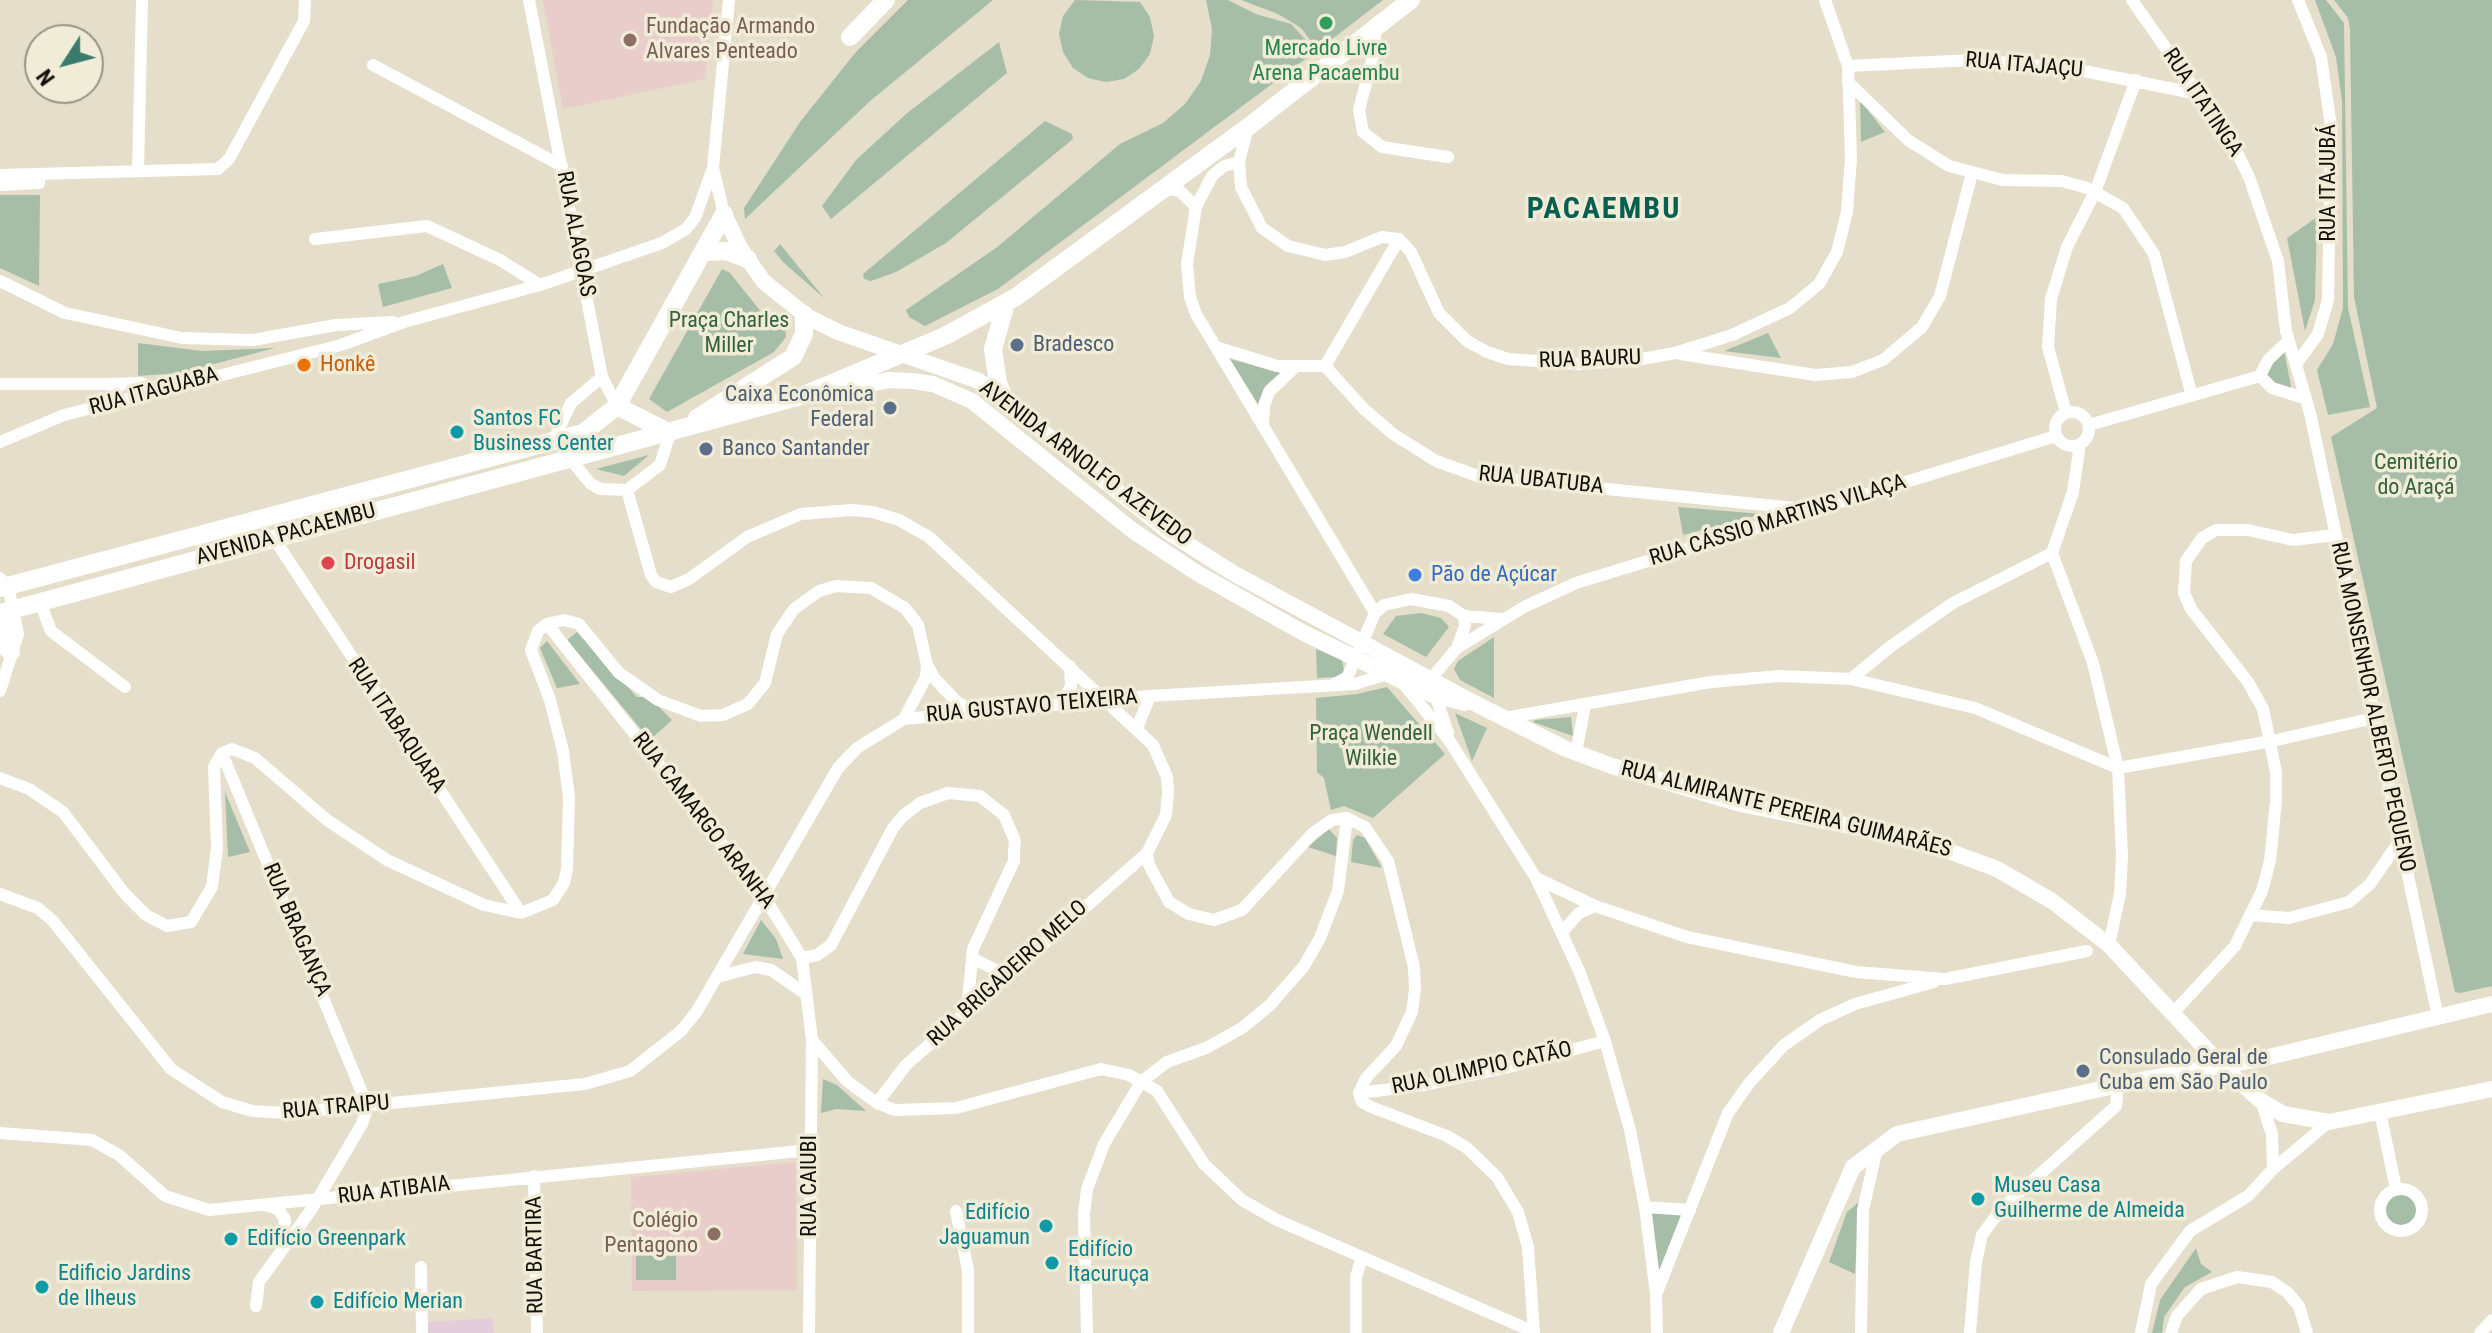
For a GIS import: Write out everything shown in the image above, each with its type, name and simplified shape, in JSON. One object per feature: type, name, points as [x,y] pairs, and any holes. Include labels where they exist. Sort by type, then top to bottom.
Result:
[{"type":"main road","points":[[572,461],[801,396],[902,353],[1006,303],[1241,132],[1411,0]]},
{"type":"main road","points":[[850,37],[884,1]]},
{"type":"main road","points":[[553,441],[583,433],[617,406],[724,214]]},
{"type":"main road","points":[[724,214],[748,259],[773,291],[804,314],[838,332],[902,353]]},
{"type":"main road","points":[[704,252],[726,251],[748,259]]},
{"type":"main road","points":[[1005,400],[998,383],[993,349],[1006,303]]},
{"type":"main road","points":[[670,433],[746,389],[793,357],[804,334],[804,314]]},
{"type":"main road","name":"AVENIDA ARNOLFO AZEVEDO","points":[[902,353],[979,381],[1170,533],[1233,573],[1364,643],[1432,688]]},
{"type":"main road","name":"AVENIDA ARNOLFO AZEVEDO","points":[[801,396],[890,380],[933,384],[972,401],[1132,530],[1197,573],[1394,678],[1432,688]]},
{"type":"main road","points":[[617,406],[670,433]]},
{"type":"main road","name":"AVENIDA PACAEMBU","points":[[3,584],[553,441]]},
{"type":"main road","name":"AVENIDA PACAEMBU","points":[[4,611],[273,537],[572,461]]},
{"type":"main road","name":"RUA ALMIRANTE PEREIRA GUIMARÃES","points":[[1432,688],[1478,705],[1576,753],[1741,804],[1884,831],[1997,869],[2041,894],[2109,945],[2220,1064],[2261,1101],[2298,1119],[2329,1122]]},
{"type":"main road","points":[[1781,1333],[1853,1167],[1905,1131],[2220,1064],[2260,1059],[2492,1004]]},
{"type":"main road","points":[[2191,1071],[2201,1043]]},
{"type":"main road","points":[[2260,1059],[2254,1076],[2261,1101]]},
{"type":"main road","points":[[2329,1122],[2492,1089]]},
{"type":"street","points":[[138,171],[142,0]]},
{"type":"street","points":[[0,175],[210,171],[225,165],[304,21],[305,0]]},
{"type":"street","name":"RUA ALAGOAS","points":[[529,0],[602,377],[617,406]]},
{"type":"street","points":[[0,281],[65,313],[182,338],[253,340],[336,325],[404,322],[540,285],[662,243],[686,229],[695,218],[713,168],[729,0]]},
{"type":"street","name":"RUA BAURU","points":[[1399,239],[1411,252],[1430,301],[1439,313],[1467,341],[1508,359],[1579,364],[1675,353],[1732,335],[1790,308],[1807,296],[1830,268],[1842,236],[1849,192],[1848,66],[1825,0]]},
{"type":"street","name":"RUA ITATINGA","points":[[2132,0],[2233,144],[2249,177],[2278,261],[2288,341],[2297,363],[2304,398]]},
{"type":"street","name":"RUA ITAJUBÁ","points":[[2297,363],[2318,334],[2328,300],[2331,126],[2321,57],[2298,0]]},
{"type":"street","points":[[1375,27],[1375,48],[1359,110],[1363,132],[1387,148],[1448,157]]},
{"type":"street","name":"RUA ITAJAÇU","points":[[1848,66],[1973,60],[2084,71],[2198,94]]},
{"type":"street","points":[[373,65],[562,166]]},
{"type":"street","points":[[2066,413],[2048,347],[2051,299],[2067,247],[2095,192],[2136,80]]},
{"type":"street","points":[[1848,82],[1908,140],[1949,166],[2003,180],[2062,181],[2095,192],[2123,208],[2147,238],[2154,254],[2192,396]]},
{"type":"street","points":[[1216,347],[1294,368],[1325,366],[1399,239],[1382,237],[1345,252],[1325,255],[1288,246],[1262,228],[1241,187],[1241,132]]},
{"type":"street","points":[[1239,162],[1224,166],[1212,176],[1196,207],[1187,264],[1188,286],[1196,314],[1375,613]]},
{"type":"street","points":[[713,168],[724,214]]},
{"type":"street","points":[[1675,353],[1815,375],[1852,372],[1883,360],[1922,327],[1940,296],[1972,173]]},
{"type":"street","points":[[0,185],[39,183],[39,174]]},
{"type":"street","points":[[1162,188],[1180,191],[1196,207]]},
{"type":"street","points":[[315,239],[427,226],[500,260],[540,285]]},
{"type":"street","name":"RUA ITAGUABA","points":[[0,442],[37,424],[157,389],[312,353],[404,322]]},
{"type":"street","points":[[2089,425],[2260,376],[2268,360],[2288,341]]},
{"type":"street","name":"RUA UBATUBA","points":[[1325,366],[1364,409],[1393,434],[1436,461],[1478,476],[1815,510]]},
{"type":"street","points":[[1264,429],[1264,406],[1269,392],[1294,368]]},
{"type":"street","points":[[2260,376],[2272,388],[2304,398]]},
{"type":"street","points":[[553,441],[571,403],[602,377]]},
{"type":"street","points":[[0,384],[141,383],[157,389]]},
{"type":"street","points":[[108,384],[117,390],[115,401]]},
{"type":"street","name":"RUA MONSENHOR ALBERTO PEQUENO","points":[[2304,398],[2438,1017]]},
{"type":"street","points":[[2066,413],[2079,413],[2089,425],[2086,439],[2080,444],[2069,446],[2056,436],[2055,425],[2066,413]]},
{"type":"street","points":[[572,461],[590,483],[600,489],[627,490],[660,465],[670,433]]},
{"type":"street","name":"RUA CÁSSIO MARTINS VILAÇA","points":[[1457,648],[1549,593],[1576,583],[2056,436]]},
{"type":"street","points":[[2080,444],[2073,492],[2052,553],[2093,663],[2118,768],[2121,869],[2109,945]]},
{"type":"street","points":[[627,490],[651,575],[662,586],[677,586],[768,526],[823,511],[873,512],[899,520],[941,546],[1153,745],[1167,777],[1166,815],[1147,853],[1153,874],[1169,902],[1189,914],[1214,920],[1232,916],[1252,902],[1320,827],[1332,820],[1347,818],[1365,827],[1388,861],[1412,956],[1415,989],[1412,1012],[1396,1046],[1366,1078],[1359,1093],[1362,1102],[1447,1136],[1467,1148],[1497,1177],[1518,1212],[1528,1247],[1534,1332],[1362,1257],[1242,1200],[1204,1164],[1165,1100],[1141,1082],[1101,1069],[956,1108],[895,1110],[877,1103],[847,1081],[812,1040]]},
{"type":"street","points":[[2174,1012],[2235,946],[2262,891],[2274,836],[2276,772],[2272,741],[2256,694],[2191,609],[2184,593],[2186,561],[2202,538],[2216,530],[2248,530],[2293,540],[2335,535]]},
{"type":"street","name":"RUA ITABAQUARA","points":[[273,537],[521,913]]},
{"type":"street","points":[[1851,679],[1891,646],[1953,603],[2052,553]]},
{"type":"street","points":[[0,691],[6,647],[18,634],[4,611],[3,584]]},
{"type":"street","points":[[0,778],[29,789],[63,812],[125,894],[146,915],[175,927],[191,922],[198,915],[212,887],[217,848],[213,776],[222,753],[232,749],[248,753],[327,820],[398,866],[484,905],[521,913],[553,900],[567,869],[569,797],[563,751],[554,712],[531,650],[538,631],[547,624],[564,620],[579,624],[601,655],[634,685],[658,700],[701,716],[723,715],[748,704],[765,683],[777,634],[790,613],[819,591],[836,586],[871,588],[905,608],[921,635],[927,665],[926,677],[904,719]]},
{"type":"street","points":[[1336,683],[1347,678],[1375,613],[1394,601],[1411,599],[1449,606],[1464,616],[1505,619]]},
{"type":"street","points":[[40,602],[51,631],[125,687]]},
{"type":"street","points":[[1449,740],[1432,688],[1457,648],[1465,626],[1464,616]]},
{"type":"street","name":"RUA CAMARGO ARANHA","points":[[547,624],[763,895],[802,958],[812,1040]]},
{"type":"street","points":[[927,665],[948,694],[970,710]]},
{"type":"street","points":[[1062,703],[1071,686],[1070,666]]},
{"type":"street","points":[[1394,678],[1449,740],[1536,878],[1563,931],[1605,1041],[1630,1130],[1645,1207],[1656,1294],[1657,1333]]},
{"type":"street","name":"RUA GUSTAVO TEIXEIRA","points":[[717,977],[838,768],[857,748],[904,719],[970,710],[1367,683],[1394,678]]},
{"type":"street","points":[[1504,718],[1585,705],[1661,688],[1748,678],[1851,679],[1975,708],[2118,768],[2272,741],[2374,718]]},
{"type":"street","name":"RUA GUSTAVO TEIXEIRA","points":[[1137,728],[1150,696]]},
{"type":"street","points":[[1576,753],[1585,705]]},
{"type":"street","name":"RUA BRAGANÇA","points":[[222,753],[368,1107]]},
{"type":"street","points":[[802,958],[817,955],[831,945],[893,828],[903,816],[935,797],[960,792],[980,796],[996,805],[1008,821],[1015,841],[1014,861],[983,922],[972,958],[967,1010]]},
{"type":"street","points":[[1087,1333],[1084,1214],[1087,1189],[1104,1144],[1141,1082],[1167,1062],[1206,1048],[1242,1028],[1288,986],[1320,938],[1330,915],[1342,866],[1347,818]]},
{"type":"street","points":[[2251,915],[2289,918],[2349,902],[2370,884],[2401,839]]},
{"type":"street","name":"RUA BRIGADEIRO MELO","points":[[877,1103],[906,1065],[1147,853]]},
{"type":"street","points":[[1536,878],[1595,906],[1687,937],[1856,972],[1945,979]]},
{"type":"street","name":"RUA TRAIPU","points":[[0,894],[38,908],[53,921],[161,1058],[186,1082],[207,1095],[252,1111],[270,1113],[368,1107],[585,1084],[630,1071],[681,1031],[717,977]]},
{"type":"street","points":[[1563,931],[1579,913],[1595,906]]},
{"type":"street","points":[[1656,1294],[1728,1113],[1750,1082],[1784,1045],[1820,1020],[1855,1004],[1945,979],[2087,951]]},
{"type":"street","points":[[972,958],[1006,975]]},
{"type":"street","points":[[717,977],[755,967],[771,970],[806,994]]},
{"type":"street","name":"RUA CAIUBI","points":[[809,1333],[812,1040]]},
{"type":"street","name":"RUA OLIMPIO CATÃO","points":[[1359,1093],[1424,1085],[1505,1068],[1605,1041]]},
{"type":"street","points":[[1970,1333],[1976,1262],[1982,1235],[2001,1209],[2116,1106],[2118,1085]]},
{"type":"street","points":[[2261,1101],[2272,1134],[2273,1169]]},
{"type":"street","points":[[256,1306],[259,1282],[316,1201],[362,1124],[368,1107]]},
{"type":"street","points":[[2380,1112],[2396,1189]]},
{"type":"street","points":[[2141,1333],[2151,1284],[2190,1231],[2248,1196],[2273,1169],[2329,1122]]},
{"type":"street","name":"RUA ATIBAIA","points":[[0,1133],[92,1140],[119,1155],[165,1196],[196,1209],[316,1201],[534,1176],[810,1150]]},
{"type":"street","points":[[1861,1333],[1863,1210],[1877,1148]]},
{"type":"street","name":"RUA BARTIRA","points":[[534,1176],[537,1333]]},
{"type":"street","points":[[261,1205],[278,1209],[285,1219],[286,1231],[280,1252]]},
{"type":"street","points":[[1645,1207],[1690,1210]]},
{"type":"street","points":[[956,1211],[968,1270],[968,1333]]},
{"type":"street","points":[[1356,1333],[1356,1277],[1362,1257]]},
{"type":"street","points":[[421,1267],[422,1333]]},
{"type":"street","points":[[2171,1333],[2177,1316],[2201,1289],[2237,1277],[2272,1282],[2287,1292],[2299,1306],[2307,1333]]},
{"type":"street","points":[[2480,1333],[2492,1320]]},
{"type":"shaded area","name":"Fundação Armando Alvares Penteado","points":[[543,0],[713,0],[705,79],[563,109]]},
{"type":"shaded area","name":"Colégio Pentagono","points":[[796,1162],[797,1290],[632,1291],[631,1177]]},
{"type":"shaded area","points":[[493,1318],[494,1333],[428,1333],[428,1322]]},
{"type":"green space","points":[[908,0],[993,0],[869,102],[745,219],[744,208],[800,122],[855,53]]},
{"type":"green space","points":[[1075,0],[1140,2],[1150,17],[1154,36],[1150,54],[1139,69],[1124,79],[1106,82],[1088,78],[1073,68],[1063,52],[1059,34],[1063,16]]},
{"type":"green space","points":[[1206,0],[1228,0],[1256,14],[1291,24],[1316,51],[998,289],[925,326],[909,317],[906,310],[996,248],[1120,144],[1163,123],[1185,104],[1201,81],[1210,55],[1212,29]]},
{"type":"green space","name":"Mercado Livre Arena Pacaembu","points":[[1241,0],[1383,0],[1318,50],[1301,28],[1278,14]]},
{"type":"green space","points":[[2315,0],[2326,0],[2344,23],[2348,308],[2370,407],[2328,415],[2317,370],[2333,344],[2343,308],[2342,101],[2336,57]]},
{"type":"green space","name":"Cemitério do Araçá","points":[[2334,0],[2492,0],[2492,986],[2460,993],[2455,992],[2331,437],[2377,408],[2354,297],[2350,29],[2348,18]]},
{"type":"green space","points":[[999,42],[1007,73],[831,219],[822,206],[856,160],[906,114]]},
{"type":"green space","points":[[1860,100],[1885,132],[1861,142]]},
{"type":"green space","points":[[1045,121],[1072,134],[1073,139],[946,243],[896,272],[871,281],[864,279],[863,274]]},
{"type":"green space","points":[[0,195],[40,195],[39,286],[0,268]]},
{"type":"green space","points":[[2317,217],[2315,300],[2305,331],[2287,238]]},
{"type":"green space","points":[[780,244],[824,298],[774,251]]},
{"type":"green space","points":[[443,264],[452,288],[383,307],[378,284],[416,276]]},
{"type":"green space","name":"Praça Charles Miller","points":[[722,269],[730,273],[762,313],[785,329],[786,337],[774,352],[667,412],[649,399]]},
{"type":"green space","points":[[1768,333],[1781,358],[1724,351]]},
{"type":"green space","points":[[138,343],[202,351],[275,348],[180,373],[138,376]]},
{"type":"green space","points":[[2284,350],[2292,392],[2263,377]]},
{"type":"green space","points":[[1230,359],[1280,373],[1265,386],[1258,404]]},
{"type":"green space","points":[[649,455],[624,476],[596,469]]},
{"type":"green space","points":[[1678,507],[1762,514],[1683,535]]},
{"type":"green space","name":"Praça Wendell Wilkie","points":[[1421,613],[1441,618],[1449,627],[1426,657],[1383,634],[1396,616]]},
{"type":"green space","points":[[577,632],[637,697],[649,697],[672,720],[650,740],[567,640]]},
{"type":"green space","points":[[1494,637],[1494,698],[1460,680],[1454,669],[1458,661]]},
{"type":"green space","points":[[547,641],[580,684],[557,688],[540,648]]},
{"type":"green space","points":[[1316,649],[1342,660],[1344,671],[1337,677],[1317,678]]},
{"type":"green space","name":"Praça Wendell Wilkie","points":[[1387,687],[1445,754],[1373,818],[1344,806],[1331,810],[1324,778],[1317,772],[1316,698]]},
{"type":"green space","points":[[1455,713],[1487,728],[1472,761]]},
{"type":"green space","points":[[1571,717],[1573,736],[1533,722],[1535,720]]},
{"type":"green space","points":[[225,792],[250,852],[228,857]]},
{"type":"green space","points":[[1329,829],[1337,838],[1336,856],[1308,847]]},
{"type":"green space","points":[[1357,835],[1365,838],[1382,868],[1351,862],[1353,840]]},
{"type":"green space","points":[[761,920],[776,939],[783,959],[743,954]]},
{"type":"green space","points":[[823,1079],[837,1085],[866,1111],[836,1109],[821,1113]]},
{"type":"green space","points":[[2401,1195],[2407,1196],[2415,1204],[2415,1216],[2407,1224],[2401,1225],[2395,1224],[2387,1216],[2386,1210],[2387,1204],[2395,1196]]},
{"type":"green space","points":[[1859,1202],[1855,1274],[1829,1262],[1847,1212]]},
{"type":"green space","points":[[1652,1213],[1682,1214],[1659,1276]]},
{"type":"green space","points":[[2196,1248],[2201,1264],[2212,1272],[2185,1287],[2164,1317],[2162,1333],[2152,1333],[2160,1300]]},
{"type":"green space","points":[[636,1256],[676,1256],[676,1280],[636,1280]]},
{"type":"place","name":"Mercado Livre Arena Pacaembu","points":[[1326,23]]},
{"type":"place","name":"Fundação Armando Alvares Penteado","points":[[630,40]]},
{"type":"place","name":"Bradesco","points":[[1017,345]]},
{"type":"place","name":"Honkê","points":[[304,365]]},
{"type":"place","name":"Caixa Econômica Federal","points":[[890,408]]},
{"type":"place","name":"Santos FC Business Center","points":[[457,432]]},
{"type":"place","name":"Banco Santander","points":[[706,449]]},
{"type":"place","name":"Drogasil","points":[[328,563]]},
{"type":"place","name":"Pão de Açúcar","points":[[1415,575]]},
{"type":"place","name":"Consulado Geral de Cuba em São Paulo","points":[[2083,1071]]},
{"type":"place","name":"Museu Casa Guilherme de Almeida","points":[[1978,1199]]},
{"type":"place","name":"Edifício Jaguamun","points":[[1046,1226]]},
{"type":"place","name":"Colégio Pentagono","points":[[714,1234]]},
{"type":"place","name":"Edifício Greenpark","points":[[231,1239]]},
{"type":"place","name":"Edifício Itacuruça","points":[[1052,1263]]},
{"type":"place","name":"Edificio Jardins de Ilheus","points":[[42,1287]]},
{"type":"place","name":"Edifício Merian","points":[[317,1302]]},
{"type":"district","name":"PACAEMBU","points":[[1604,210]]}]
